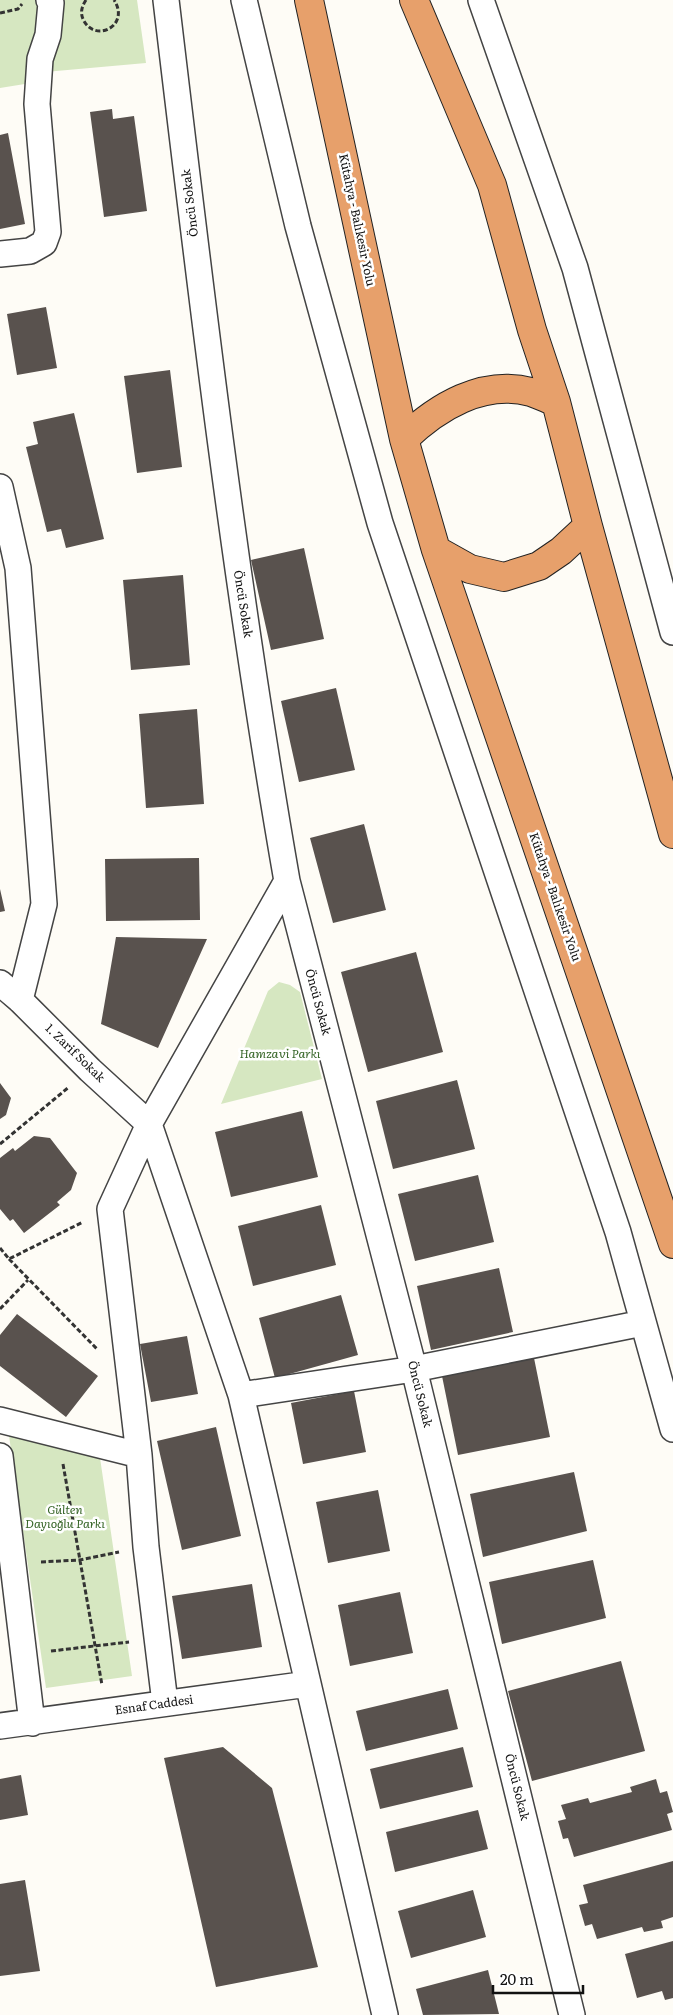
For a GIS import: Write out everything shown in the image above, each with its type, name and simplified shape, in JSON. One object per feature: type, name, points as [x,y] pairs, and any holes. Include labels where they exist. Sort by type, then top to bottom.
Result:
[{"type":"highway","name":"Kütahya - Balıkesir Yolu","points":[[309,0],[404,439],[436,550],[673,1244]]},
{"type":"highway","points":[[414,0],[492,185],[532,330],[556,402],[588,526],[673,834]]},
{"type":"highway","points":[[404,439],[424,420],[478,392],[506,389],[531,392],[556,402]]},
{"type":"highway","points":[[436,550],[470,569],[504,577],[539,566],[561,551],[588,526]]},
{"type":"street","points":[[0,254],[30,250],[44,243],[48,232],[37,104],[40,59],[48,35],[51,4],[49,0]]},
{"type":"street","name":"Öncü Sokak","points":[[166,0],[217,423],[272,796],[287,881],[414,1369],[572,2015]]},
{"type":"street","points":[[244,0],[298,226],[380,523],[618,1232],[673,1429]]},
{"type":"street","points":[[481,0],[575,268],[673,632]]},
{"type":"street","points":[[0,487],[18,568],[44,904],[20,1000]]},
{"type":"street","points":[[165,1703],[146,1547],[139,1455],[110,1209],[149,1124],[287,881]]},
{"type":"street","name":"1. Zarif Sokak","points":[[0,983],[149,1124]]},
{"type":"street","points":[[149,1124],[241,1395],[385,2015]]},
{"type":"street","points":[[241,1395],[414,1369],[643,1323]]},
{"type":"street","points":[[0,1420],[139,1455]]},
{"type":"street","points":[[0,1456],[32,1723]]},
{"type":"street","name":"Esnaf Caddesi","points":[[0,1726],[308,1684]]},
{"type":"path","points":[[0,13],[18,9],[25,0]]},
{"type":"path","points":[[86,0],[82,8],[83,20],[92,29],[98,31],[104,31],[115,24],[119,12],[114,0]]},
{"type":"path","points":[[0,1144],[90,1070]]},
{"type":"path","points":[[10,1259],[110,1209]]},
{"type":"path","points":[[0,1248],[28,1280],[100,1351]]},
{"type":"path","points":[[0,1309],[28,1280]]},
{"type":"path","points":[[55,1461],[63,1463],[108,1711]]},
{"type":"path","points":[[34,1563],[80,1560],[146,1547]]},
{"type":"path","points":[[44,1652],[157,1638]]},
{"type":"green space","points":[[0,0],[43,0],[31,83],[0,88]]},
{"type":"green space","points":[[55,0],[137,0],[146,63],[45,72]]},
{"type":"green space","name":"Hamzavi Parkı","points":[[279,982],[290,985],[300,992],[322,1079],[221,1104],[268,991]]},
{"type":"green space","name":"Gülten Dayıoğlu Parkı","points":[[8,1429],[99,1451],[132,1676],[46,1688]]},
{"type":"building","points":[[112,109],[113,119],[134,116],[147,211],[104,217],[90,112]]},
{"type":"building","points":[[8,133],[25,224],[0,229],[0,135]]},
{"type":"building","points":[[46,307],[57,368],[17,375],[7,314]]},
{"type":"building","points":[[170,370],[182,467],[137,473],[124,376]]},
{"type":"building","points":[[74,413],[104,539],[66,548],[61,529],[47,532],[26,447],[38,444],[33,422]]},
{"type":"building","points":[[304,548],[324,639],[271,650],[251,560]]},
{"type":"building","points":[[183,575],[190,665],[131,670],[123,580]]},
{"type":"building","points":[[336,688],[355,770],[299,782],[281,701]]},
{"type":"building","points":[[197,709],[204,804],[146,808],[139,714]]},
{"type":"building","points":[[364,824],[386,910],[333,923],[310,838]]},
{"type":"building","points":[[199,858],[200,920],[106,921],[105,859]]},
{"type":"building","points":[[0,889],[5,911],[0,912]]},
{"type":"building","points":[[116,937],[207,939],[158,1048],[101,1024]]},
{"type":"building","points":[[416,952],[443,1052],[368,1072],[341,972]]},
{"type":"building","points":[[457,1080],[475,1149],[393,1169],[376,1101]]},
{"type":"building","points":[[0,1083],[11,1098],[6,1115],[0,1119]]},
{"type":"building","points":[[302,1111],[318,1177],[231,1197],[215,1132]]},
{"type":"building","points":[[34,1136],[50,1138],[77,1173],[71,1190],[57,1202],[60,1205],[24,1233],[13,1219],[10,1221],[0,1209],[0,1158],[13,1148],[15,1151]]},
{"type":"building","points":[[478,1175],[494,1242],[415,1261],[398,1194]]},
{"type":"building","points":[[321,1205],[336,1265],[253,1286],[238,1226]]},
{"type":"building","points":[[499,1268],[513,1332],[431,1350],[417,1286]]},
{"type":"building","points":[[341,1295],[358,1355],[275,1378],[259,1318]]},
{"type":"building","points":[[17,1314],[98,1376],[66,1417],[0,1366],[0,1335]]},
{"type":"building","points":[[187,1336],[198,1394],[151,1402],[140,1344]]},
{"type":"building","points":[[534,1358],[550,1437],[458,1455],[442,1376]]},
{"type":"building","points":[[354,1391],[366,1452],[303,1464],[291,1403]]},
{"type":"building","points":[[216,1427],[241,1536],[182,1550],[157,1441]]},
{"type":"building","points":[[574,1472],[587,1531],[483,1557],[470,1494]]},
{"type":"building","points":[[378,1490],[390,1551],[328,1563],[316,1502]]},
{"type":"building","points":[[593,1560],[606,1618],[502,1644],[489,1582]]},
{"type":"building","points":[[252,1584],[262,1647],[182,1659],[172,1596]]},
{"type":"building","points":[[400,1592],[413,1653],[350,1666],[338,1605]]},
{"type":"building","points":[[621,1661],[645,1751],[532,1781],[508,1691]]},
{"type":"building","points":[[448,1689],[458,1729],[366,1751],[356,1711]]},
{"type":"building","points":[[223,1747],[272,1788],[318,1967],[216,1987],[164,1758]]},
{"type":"building","points":[[463,1747],[473,1787],[380,1809],[370,1769]]},
{"type":"building","points":[[21,1775],[28,1815],[0,1820],[0,1779]]},
{"type":"building","points":[[656,1779],[660,1793],[667,1791],[673,1812],[667,1814],[672,1830],[574,1857],[568,1838],[563,1839],[558,1821],[566,1819],[561,1805],[588,1798],[590,1803],[632,1792],[630,1787]]},
{"type":"building","points":[[478,1810],[488,1849],[395,1872],[386,1832]]},
{"type":"building","points":[[673,1861],[673,1917],[661,1921],[663,1928],[644,1932],[642,1927],[597,1939],[592,1924],[585,1926],[579,1905],[588,1903],[583,1885]]},
{"type":"building","points":[[25,1880],[40,1971],[0,1976],[0,1884]]},
{"type":"building","points":[[473,1890],[486,1937],[411,1958],[398,1911]]},
{"type":"building","points":[[673,1941],[673,1998],[665,2000],[662,1991],[637,1998],[625,1954]]},
{"type":"building","points":[[488,1970],[499,2014],[423,2015],[416,1989]]}]
